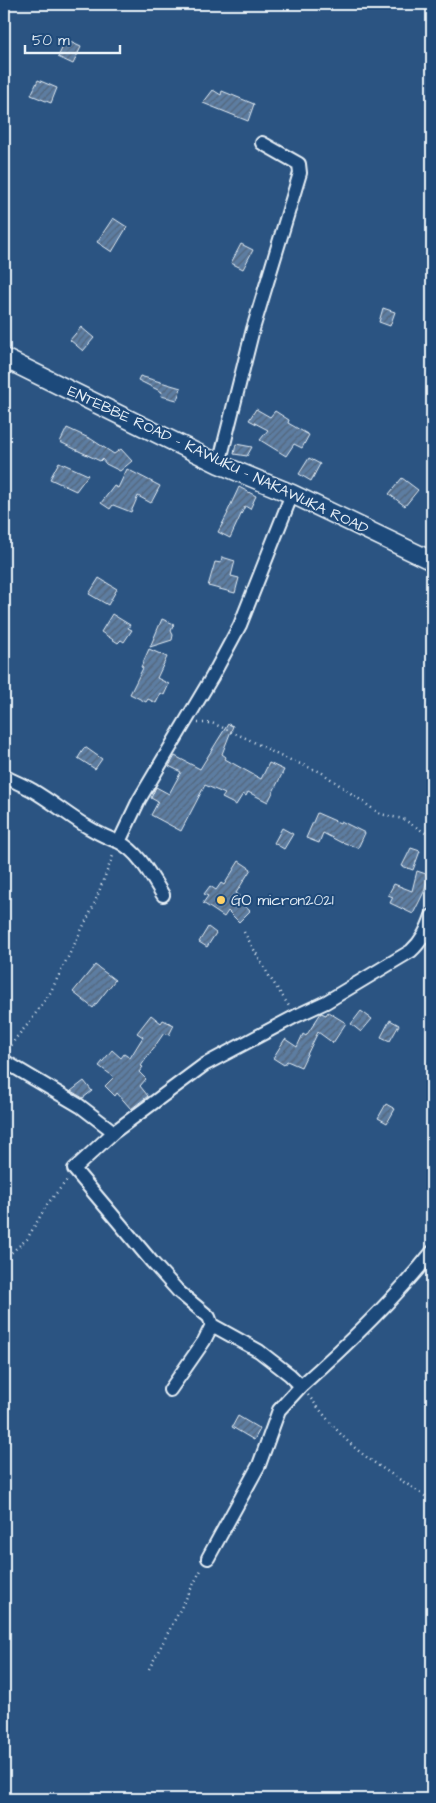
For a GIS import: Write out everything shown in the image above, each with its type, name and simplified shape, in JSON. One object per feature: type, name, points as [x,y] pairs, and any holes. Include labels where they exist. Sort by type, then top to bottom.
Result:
[{"type":"main road","name":"ENTEBBE ROAD - KAWUKU - NAKAWUKA ROAD","points":[[4,358],[219,464],[292,494],[432,561]]},
{"type":"street","points":[[219,464],[252,329],[300,173],[299,164],[262,143]]},
{"type":"street","points":[[119,842],[139,800],[226,653],[240,625],[292,494]]},
{"type":"street","points":[[4,776],[32,790],[91,829],[129,847],[163,895]]},
{"type":"street","points":[[301,1386],[259,1351],[212,1325],[209,1317],[179,1292],[152,1262],[74,1169],[114,1132],[204,1065],[326,1002],[411,952],[419,944],[426,932],[432,916]]},
{"type":"street","points":[[4,1062],[80,1106],[114,1132]]},
{"type":"street","points":[[208,1558],[259,1465],[279,1410],[301,1386],[377,1315],[432,1252]]},
{"type":"street","points":[[170,1390],[204,1341],[212,1325]]},
{"type":"path","points":[[185,722],[212,724],[248,739],[280,756],[321,772],[380,814],[403,819],[432,837]]},
{"type":"path","points":[[4,1054],[10,1049],[15,1039],[50,994],[89,915],[119,842]]},
{"type":"path","points":[[244,932],[269,976],[296,1016]]},
{"type":"path","points":[[4,1259],[27,1239],[48,1203],[74,1169]]},
{"type":"path","points":[[301,1386],[333,1427],[363,1455],[432,1501]]},
{"type":"path","points":[[149,1669],[208,1558]]},
{"type":"building","points":[[66,40],[81,47],[73,64],[58,57]]},
{"type":"building","points":[[38,80],[57,88],[51,103],[31,95]]},
{"type":"building","points":[[213,90],[221,95],[222,91],[254,104],[248,121],[203,103]]},
{"type":"building","points":[[113,218],[127,227],[112,252],[97,242]]},
{"type":"building","points":[[241,244],[253,250],[243,269],[231,263]]},
{"type":"building","points":[[383,308],[395,312],[390,326],[379,322]]},
{"type":"building","points":[[81,327],[94,338],[83,351],[70,340]]},
{"type":"building","points":[[140,376],[181,388],[177,400],[161,396],[162,392],[138,380]]},
{"type":"building","points":[[256,409],[270,417],[275,411],[289,420],[288,423],[309,435],[302,448],[294,444],[286,456],[260,440],[268,430],[249,420]]},
{"type":"building","points":[[67,428],[91,439],[114,454],[121,449],[132,461],[120,471],[106,464],[102,459],[100,461],[60,442]]},
{"type":"building","points":[[236,444],[252,447],[247,456],[234,454]]},
{"type":"building","points":[[309,458],[320,464],[311,481],[299,474]]},
{"type":"building","points":[[59,462],[88,475],[76,491],[50,479]]},
{"type":"building","points":[[127,469],[160,486],[151,503],[138,496],[131,512],[113,505],[110,509],[101,503],[114,486],[118,488]]},
{"type":"building","points":[[402,478],[418,490],[405,506],[389,494]]},
{"type":"building","points":[[239,487],[256,496],[250,509],[245,506],[230,538],[218,532]]},
{"type":"building","points":[[222,557],[235,561],[231,576],[239,578],[235,593],[208,586],[215,562],[221,563]]},
{"type":"building","points":[[99,578],[117,589],[108,605],[89,594]]},
{"type":"building","points":[[112,614],[130,625],[128,628],[132,630],[124,642],[121,640],[118,643],[101,632]]},
{"type":"building","points":[[162,619],[174,624],[171,631],[173,635],[172,640],[150,647]]},
{"type":"building","points":[[149,649],[167,657],[157,678],[169,684],[164,695],[161,693],[156,703],[148,699],[146,702],[130,694],[143,668],[141,667]]},
{"type":"building","points":[[228,724],[233,726],[222,754],[226,757],[225,759],[261,779],[269,763],[284,770],[268,802],[248,792],[246,796],[243,794],[236,805],[222,798],[225,794],[205,785],[181,831],[151,815],[158,802],[151,798],[156,787],[169,794],[181,772],[169,766],[175,756],[200,769]]},
{"type":"building","points":[[85,747],[102,759],[95,769],[78,758]]},
{"type":"building","points":[[317,813],[340,823],[341,821],[365,833],[358,848],[342,843],[323,833],[319,843],[306,838]]},
{"type":"building","points":[[282,828],[293,834],[284,849],[274,843]]},
{"type":"building","points":[[411,848],[420,851],[413,870],[402,866]]},
{"type":"building","points":[[239,861],[251,869],[236,893],[239,895],[237,899],[250,911],[239,922],[228,911],[224,917],[203,903],[208,896],[204,894],[210,886],[216,890],[221,883],[224,885]]},
{"type":"building","points":[[417,871],[429,875],[424,892],[413,914],[390,903],[393,897],[388,895],[394,884],[412,891]]},
{"type":"building","points":[[208,927],[216,933],[207,947],[199,942]]},
{"type":"building","points":[[95,965],[115,980],[93,1008],[73,992]]},
{"type":"building","points":[[361,1011],[372,1019],[361,1032],[351,1024]]},
{"type":"building","points":[[328,1012],[346,1023],[333,1043],[318,1032],[301,1067],[287,1061],[284,1065],[273,1058],[285,1039],[297,1047],[303,1034],[306,1036],[321,1013],[326,1015]]},
{"type":"building","points":[[151,1015],[161,1023],[163,1020],[174,1025],[169,1035],[164,1033],[141,1066],[143,1067],[139,1072],[146,1079],[140,1086],[148,1096],[131,1109],[117,1093],[115,1096],[105,1086],[114,1077],[99,1066],[112,1050],[121,1058],[124,1054],[130,1058],[143,1037],[137,1033]]},
{"type":"building","points":[[390,1020],[399,1025],[390,1041],[381,1037]]},
{"type":"building","points":[[84,1081],[92,1091],[83,1098],[71,1091]]},
{"type":"building","points":[[386,1104],[395,1109],[387,1123],[378,1118]]},
{"type":"building","points":[[238,1416],[260,1429],[254,1440],[232,1427]]},
{"type":"place","name":"GO micron2021","points":[[221,900]]}]
